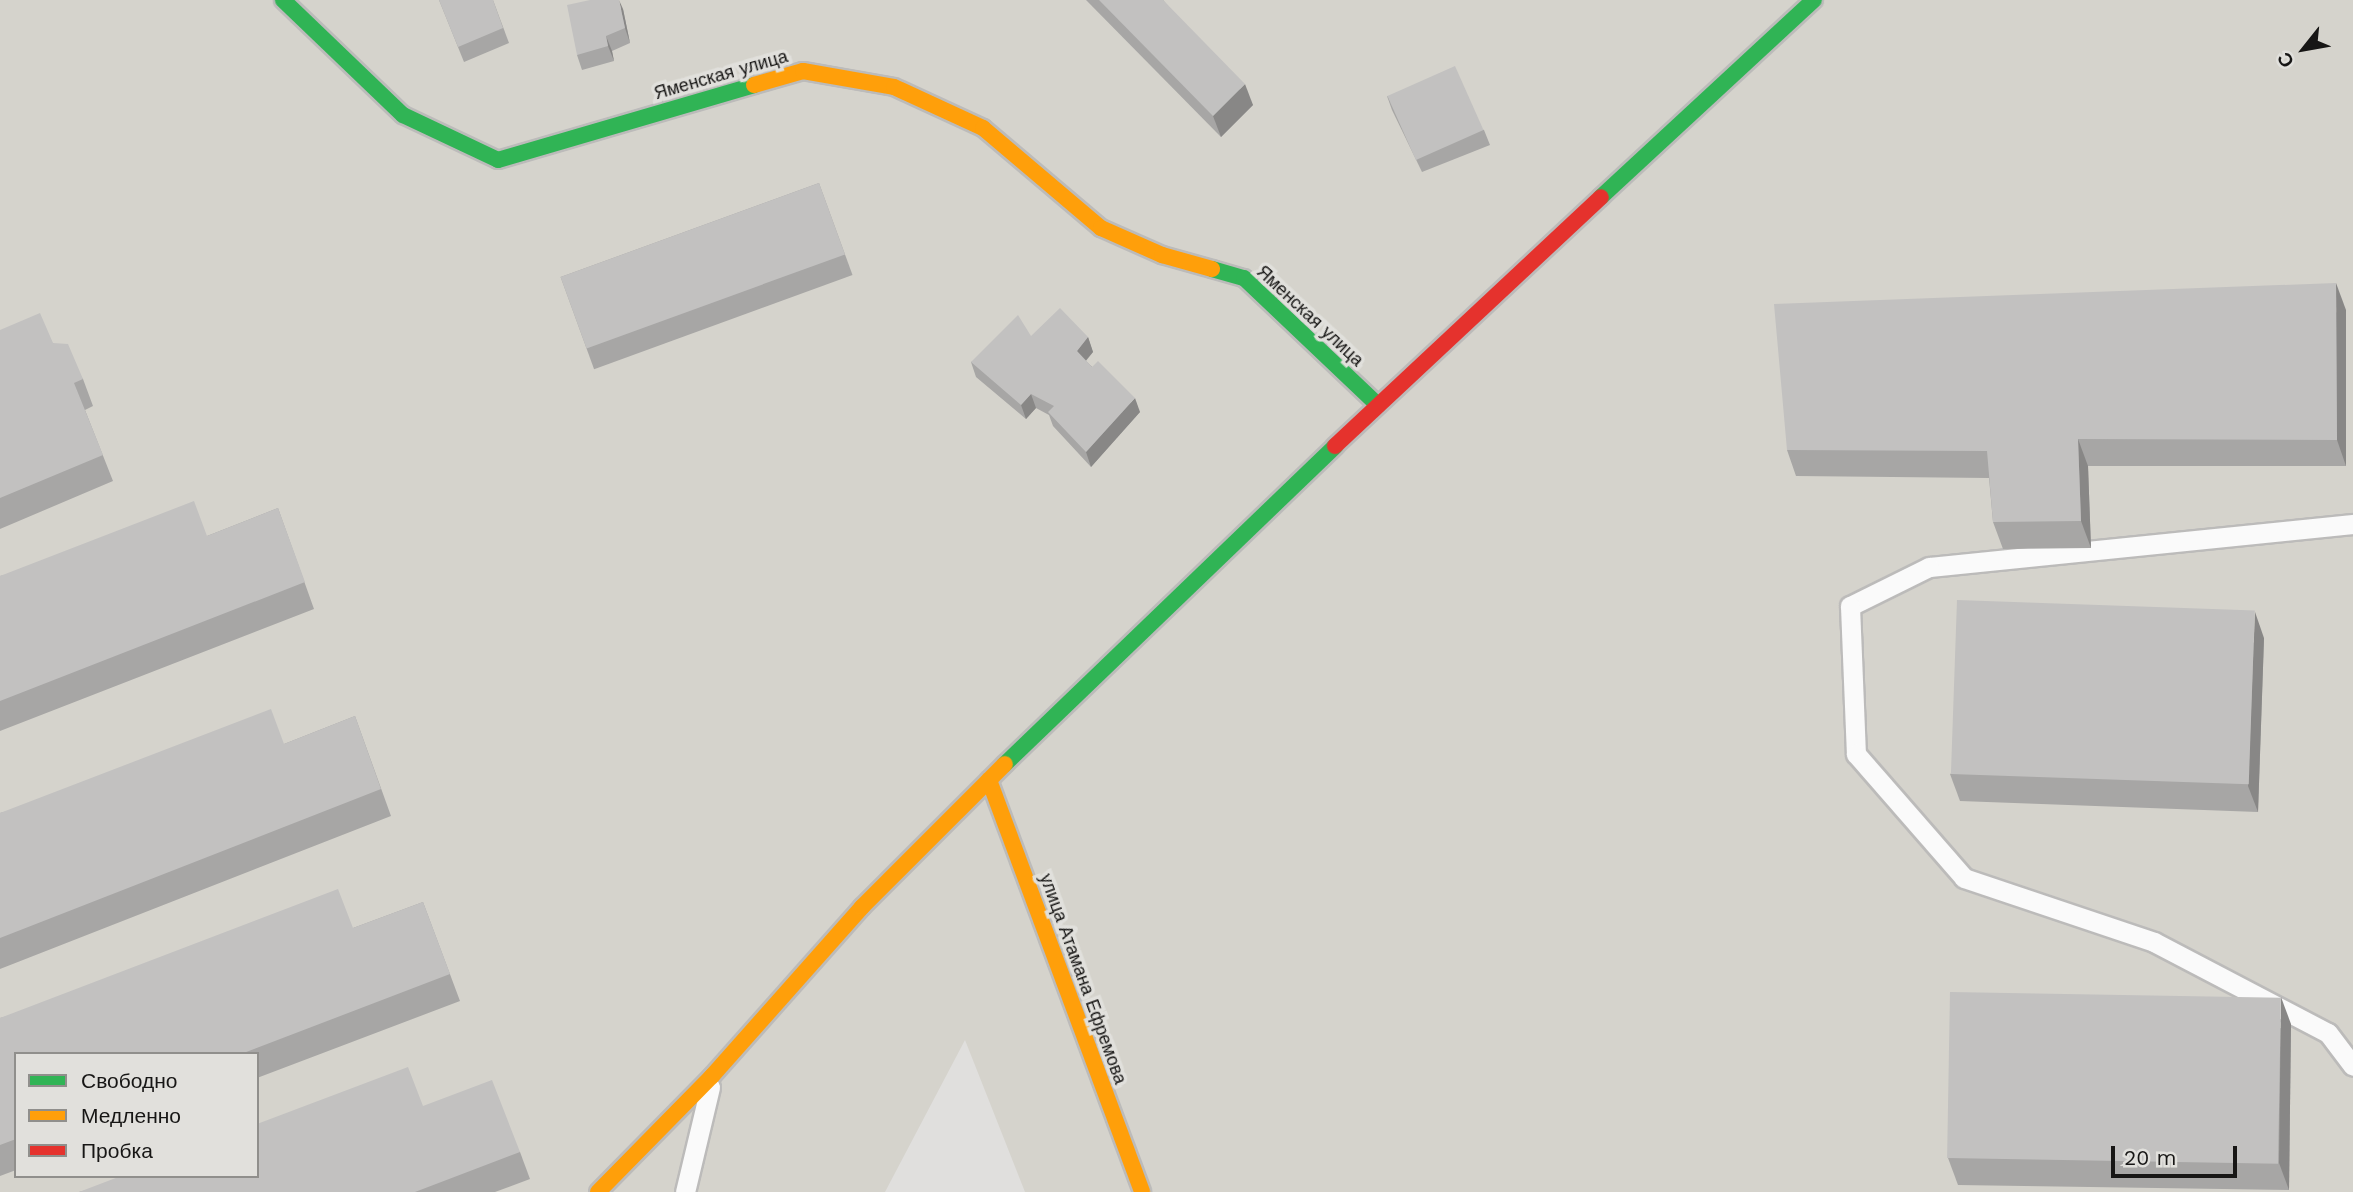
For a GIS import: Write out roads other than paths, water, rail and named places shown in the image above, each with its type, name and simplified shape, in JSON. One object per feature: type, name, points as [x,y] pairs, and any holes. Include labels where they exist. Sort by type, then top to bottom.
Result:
[{"type":"street","name":"Яменская улица","points":[[283,0],[403,115],[498,160],[803,71],[894,87],[983,128],[1101,228],[1162,255],[1244,278],[1378,405]]},
{"type":"street","points":[[598,1192],[712,1076],[862,907],[989,780],[1378,405],[1814,0]]},
{"type":"street","name":"улица Атамана Ефремова","points":[[989,780],[1142,1192]]},
{"type":"lane","points":[[2353,524],[1928,567],[1850,606],[1856,754],[1964,878],[2154,942],[2328,1033],[2353,1066]]},
{"type":"lane","points":[[685,1192],[712,1076]]}]
